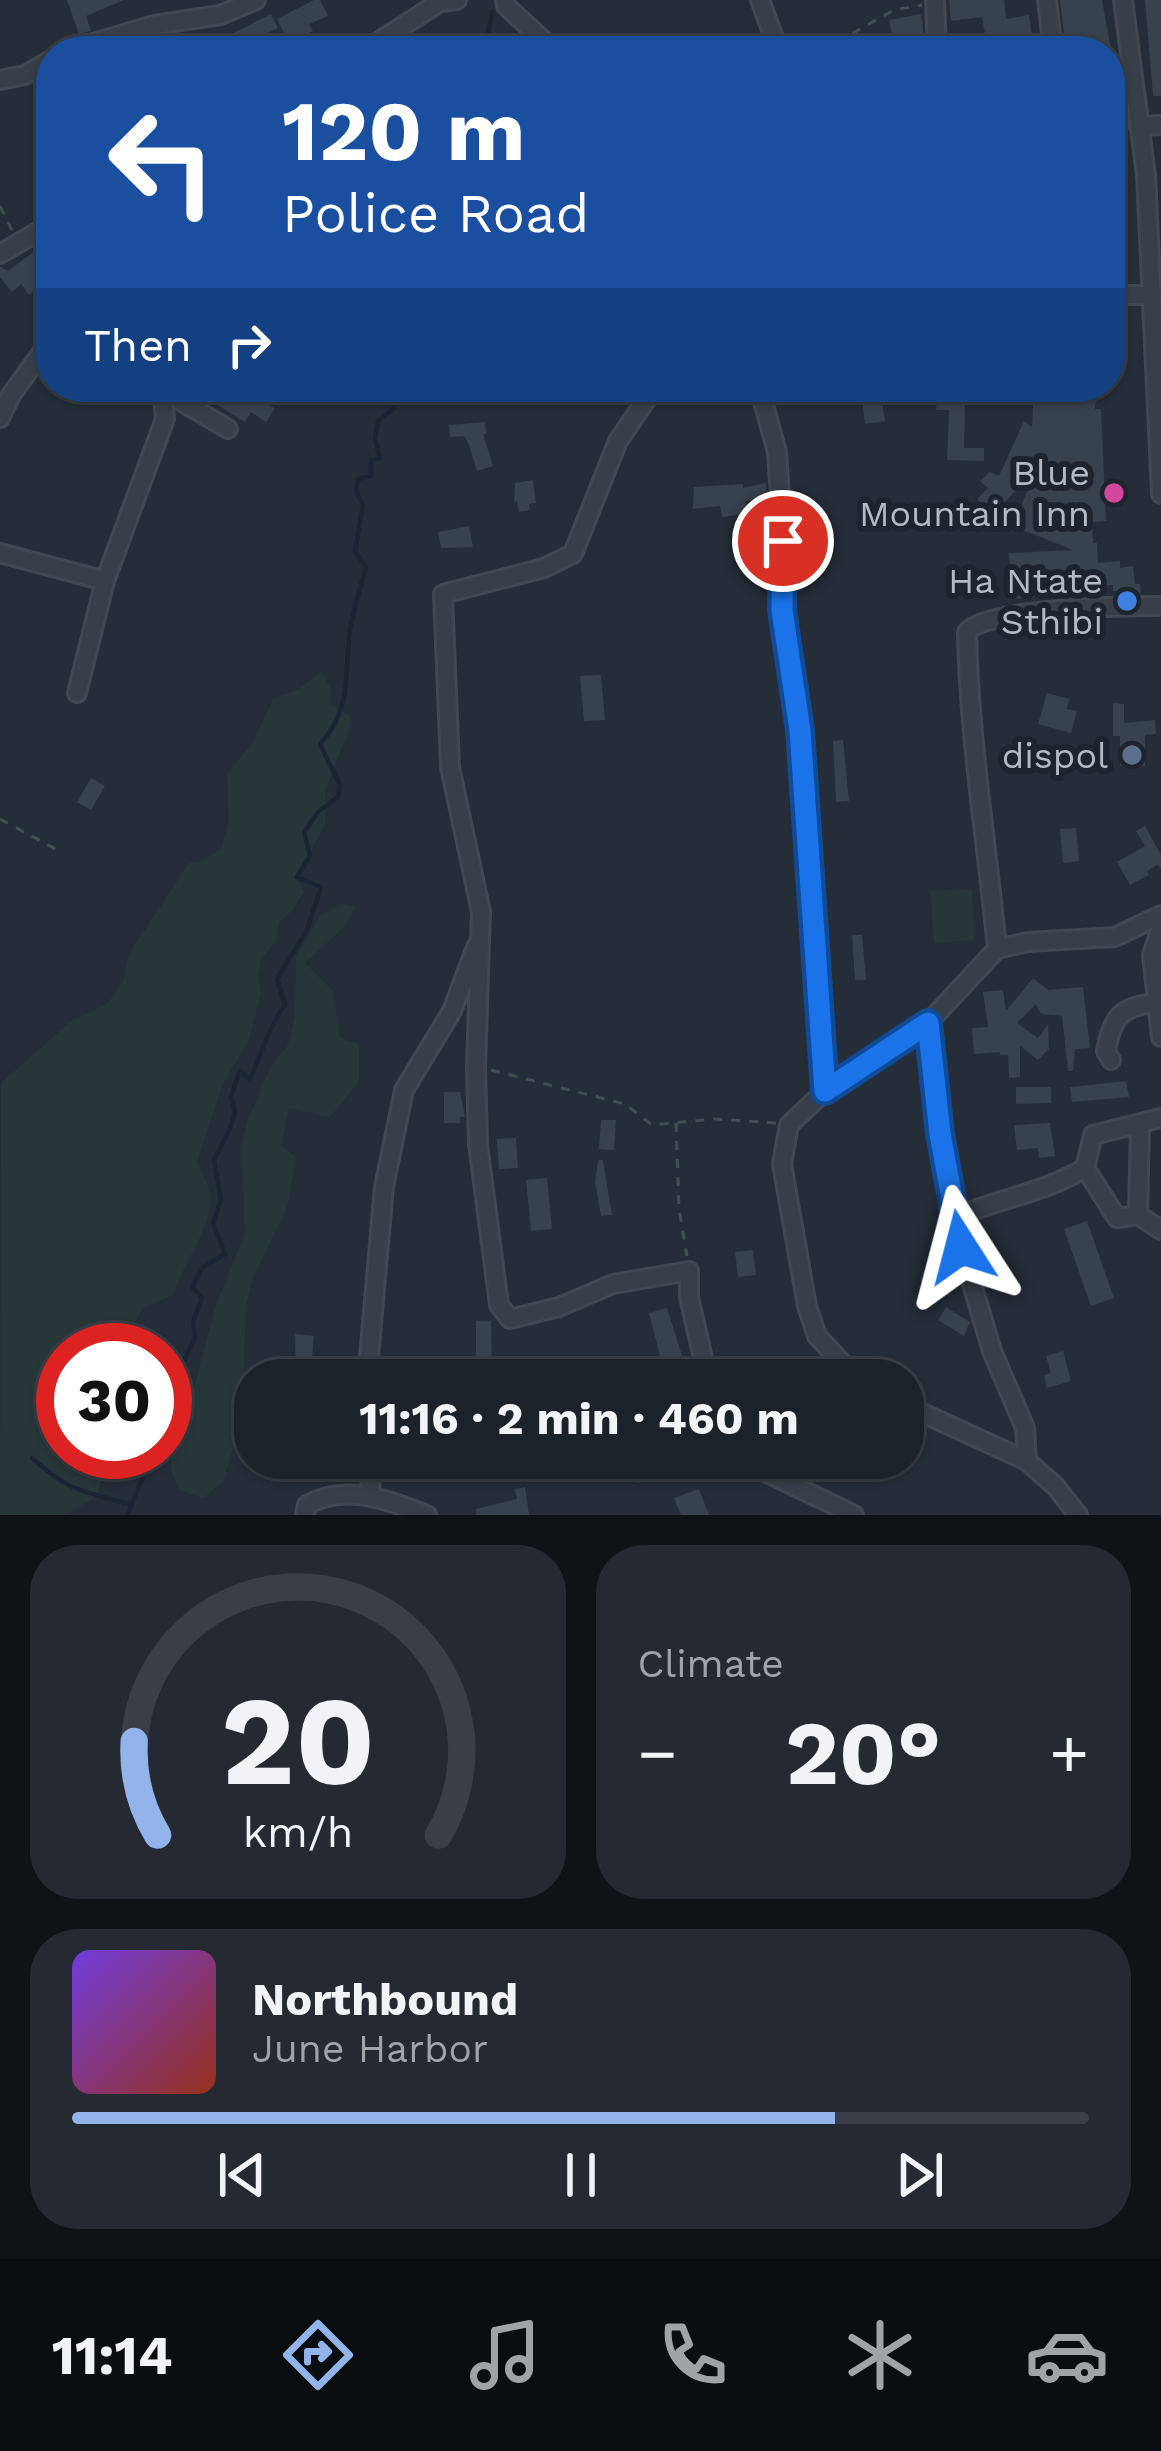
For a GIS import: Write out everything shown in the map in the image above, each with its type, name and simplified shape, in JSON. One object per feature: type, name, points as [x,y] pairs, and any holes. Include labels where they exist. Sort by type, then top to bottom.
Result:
[{"type":"street","points":[[117,36],[220,15],[256,0]]},
{"type":"street","points":[[505,0],[539,36]]},
{"type":"street","points":[[760,0],[773,36]]},
{"type":"street","points":[[1047,0],[1051,36]]},
{"type":"street","points":[[1124,0],[1153,295],[1161,494]]},
{"type":"street","points":[[388,36],[444,1]]},
{"type":"street","points":[[935,1],[936,36]]},
{"type":"street","points":[[0,80],[36,69]]},
{"type":"street","points":[[1139,126],[1161,125]]},
{"type":"street","points":[[0,254],[36,233]]},
{"type":"street","points":[[1125,295],[1153,295]]},
{"type":"street","points":[[0,418],[5,390],[36,356]]},
{"type":"street","points":[[77,693],[105,581],[165,419],[166,402]]},
{"type":"street","points":[[182,402],[228,429]]},
{"type":"street","points":[[645,402],[619,441],[573,554],[544,568],[443,594],[450,767],[474,866],[481,934],[478,1144],[499,1305],[510,1318],[559,1307],[613,1284],[689,1270],[689,1297],[703,1359]]},
{"type":"street","points":[[763,402],[777,452],[782,610],[800,730],[825,1091]]},
{"type":"street","points":[[0,553],[105,581]]},
{"type":"street","points":[[997,949],[967,632],[974,623],[992,619],[1096,607],[1161,606]]},
{"type":"street","points":[[838,1359],[817,1336],[807,1306],[782,1164],[789,1125],[825,1091],[928,1023],[997,949],[1028,942],[1114,938],[1161,915]]},
{"type":"street","points":[[1161,928],[1152,955],[1161,1037]]},
{"type":"street","points":[[369,1359],[385,1187],[404,1090],[452,1011],[481,934]]},
{"type":"street","points":[[1111,1060],[1106,1052],[1117,1018],[1133,1005],[1156,1003]]},
{"type":"street","points":[[928,1023],[940,1134],[961,1247],[992,1351],[1025,1428],[1027,1461]]},
{"type":"street","points":[[1161,1118],[1093,1135],[1085,1168],[1117,1218],[1138,1215],[1161,1231]]},
{"type":"street","points":[[1138,1215],[1147,1181],[1140,1126]]},
{"type":"street","points":[[957,1217],[989,1203],[1023,1198],[1085,1168]]},
{"type":"street","points":[[924,1414],[1027,1461],[1078,1515]]},
{"type":"street","points":[[371,1479],[371,1496]]},
{"type":"street","points":[[780,1479],[854,1515]]},
{"type":"street","points":[[305,1515],[307,1505],[328,1493],[371,1496],[427,1515]]},
{"type":"path","points":[[848,36],[894,10],[935,1]]},
{"type":"path","points":[[0,206],[19,243]]},
{"type":"path","points":[[0,819],[63,853]]},
{"type":"path","points":[[476,1067],[625,1104],[652,1125],[754,1119],[789,1125]]},
{"type":"path","points":[[676,1121],[679,1209],[689,1270]]},
{"type":"shaded area","points":[[322,672],[331,689],[329,703],[351,717],[350,727],[325,791],[325,825],[297,877],[304,892],[279,922],[276,941],[262,958],[261,993],[249,1040],[222,1086],[197,1161],[209,1190],[203,1231],[173,1295],[143,1308],[135,1323],[36,1323],[36,1479],[102,1479],[97,1496],[66,1515],[0,1515],[1,1083],[70,1022],[107,1004],[123,982],[129,954],[189,863],[221,849],[229,819],[227,774],[253,742],[273,699],[297,690]]},
{"type":"shaded area","points":[[972,889],[975,940],[934,943],[930,891]]},
{"type":"shaded area","points":[[341,903],[356,906],[344,927],[305,963],[333,991],[340,1038],[359,1044],[359,1082],[330,1117],[289,1108],[281,1146],[296,1157],[287,1207],[253,1278],[246,1305],[244,1359],[234,1359],[232,1452],[223,1482],[203,1498],[181,1491],[176,1479],[192,1479],[192,1394],[217,1302],[245,1233],[241,1147],[271,1066],[288,1045],[295,1017],[296,958],[320,916]]},
{"type":"building","points":[[67,0],[124,0],[86,16],[91,31],[79,34]]},
{"type":"building","points":[[314,0],[320,0],[328,16],[309,24],[313,31],[304,36],[285,36],[277,19]]},
{"type":"building","points":[[949,0],[1004,0],[1006,19],[1029,15],[1032,36],[985,36],[982,17],[951,21]]},
{"type":"building","points":[[1060,0],[1102,0],[1108,36],[1064,36]]},
{"type":"building","points":[[1145,0],[1161,0],[1161,96],[1153,96]]},
{"type":"building","points":[[271,14],[278,28],[262,36],[228,36]]},
{"type":"building","points":[[921,14],[924,36],[892,36],[889,20]]},
{"type":"building","points":[[36,250],[36,290],[29,295],[21,284],[12,292],[0,277],[0,267],[8,271]]},
{"type":"building","points":[[212,402],[262,402],[275,408],[266,422],[251,412],[245,422]]},
{"type":"building","points":[[862,402],[882,402],[885,421],[865,424]]},
{"type":"building","name":"Blue Mountain Inn","points":[[937,402],[965,402],[964,448],[984,448],[984,461],[947,460],[949,410],[936,410]]},
{"type":"building","points":[[1033,402],[1096,402],[1095,409],[1101,409],[1106,521],[1092,522],[1093,543],[1097,543],[1098,563],[1120,561],[1120,568],[1133,566],[1141,593],[1113,591],[1113,585],[1106,585],[1105,574],[1038,576],[1039,597],[1011,599],[1009,553],[1073,550],[1013,526],[1035,472],[992,514],[977,499],[988,488],[980,481],[990,472],[999,476],[1024,421],[1032,427]]},
{"type":"building","points":[[485,422],[483,434],[493,466],[477,471],[468,442],[464,436],[450,437],[449,425]]},
{"type":"building","points":[[533,480],[536,503],[519,512],[515,483]]},
{"type":"building","points":[[766,483],[767,497],[745,501],[747,514],[722,517],[720,506],[693,509],[694,487],[743,484],[743,488]]},
{"type":"building","points":[[469,526],[473,547],[441,548],[438,532]]},
{"type":"building","points":[[601,675],[605,720],[584,721],[580,676]]},
{"type":"building","points":[[1047,693],[1069,699],[1067,709],[1077,711],[1071,733],[1038,724]]},
{"type":"building","points":[[1113,703],[1124,704],[1124,723],[1155,720],[1156,734],[1145,735],[1145,766],[1120,766],[1120,736],[1113,736]]},
{"type":"building","points":[[843,740],[849,801],[836,802],[833,741]]},
{"type":"building","points":[[91,778],[105,786],[91,810],[77,802]]},
{"type":"building","points":[[1145,826],[1161,855],[1161,868],[1157,865],[1130,885],[1117,862],[1145,846],[1136,831]]},
{"type":"building","points":[[1076,828],[1079,861],[1063,863],[1060,829]]},
{"type":"building","points":[[852,935],[862,935],[866,980],[855,980]]},
{"type":"building","points":[[1033,978],[1048,990],[1083,987],[1090,1048],[1075,1049],[1073,1071],[1068,1071],[1062,1016],[1041,1014],[1036,1004],[1017,1023],[1038,1038],[1048,1024],[1049,1049],[1038,1060],[1020,1046],[1020,1077],[1009,1078],[1008,1055],[974,1054],[972,1028],[988,1027],[983,992],[1003,990],[1006,1011]]},
{"type":"building","points":[[1126,1081],[1129,1097],[1072,1102],[1070,1087]]},
{"type":"building","points":[[1016,1087],[1051,1087],[1051,1103],[1016,1104]]},
{"type":"building","points":[[444,1092],[460,1092],[465,1117],[460,1117],[460,1123],[444,1123]]},
{"type":"building","points":[[601,1120],[616,1120],[614,1150],[599,1149]]},
{"type":"building","points":[[1050,1123],[1055,1156],[1039,1158],[1038,1148],[1017,1150],[1014,1125]]},
{"type":"building","points":[[516,1138],[518,1168],[499,1169],[497,1139]]},
{"type":"building","points":[[598,1160],[603,1160],[612,1215],[601,1216],[595,1182]]},
{"type":"building","points":[[547,1178],[552,1229],[531,1231],[526,1180]]},
{"type":"building","points":[[1087,1221],[1114,1298],[1091,1306],[1064,1229]]},
{"type":"building","points":[[753,1250],[756,1275],[738,1277],[735,1252]]},
{"type":"building","points":[[946,1307],[970,1322],[964,1336],[938,1320]]},
{"type":"building","points":[[667,1308],[683,1359],[661,1359],[649,1313]]},
{"type":"building","points":[[476,1321],[491,1321],[492,1359],[476,1359]]},
{"type":"building","points":[[295,1334],[314,1336],[312,1359],[296,1359]]},
{"type":"building","points":[[1063,1351],[1071,1381],[1047,1388],[1044,1375],[1051,1373],[1046,1356]]},
{"type":"building","points":[[525,1487],[529,1515],[476,1515],[476,1509],[517,1499],[515,1489]]},
{"type":"building","points":[[699,1489],[709,1515],[681,1515],[674,1498]]},
{"type":"waterway","points":[[488,36],[492,12]]},
{"type":"waterway","points":[[192,1344],[193,1322],[202,1298],[192,1287],[202,1268],[225,1254],[213,1223],[221,1200],[214,1160],[235,1112],[231,1096],[240,1071],[250,1080],[285,1005],[277,979],[306,932],[321,887],[297,877],[310,856],[304,832],[319,811],[338,797],[340,785],[320,744],[343,701],[351,624],[366,567],[355,551],[363,505],[356,491],[358,479],[371,476],[371,460],[380,458],[375,439],[378,421],[395,402]]},
{"type":"waterway","points":[[32,1458],[68,1485],[131,1505]]},
{"type":"waterway","points":[[127,1515],[142,1479]]},
{"type":"place","name":"Blue Mountain Inn","points":[[1114,493]]},
{"type":"place","name":"Ha Ntate Sthibi","points":[[1127,601]]},
{"type":"place","name":"dispol","points":[[1132,755]]},
{"type":"route","points":[[783,541],[782,610],[800,730],[825,1091],[928,1023],[940,1134],[961,1247]]}]
